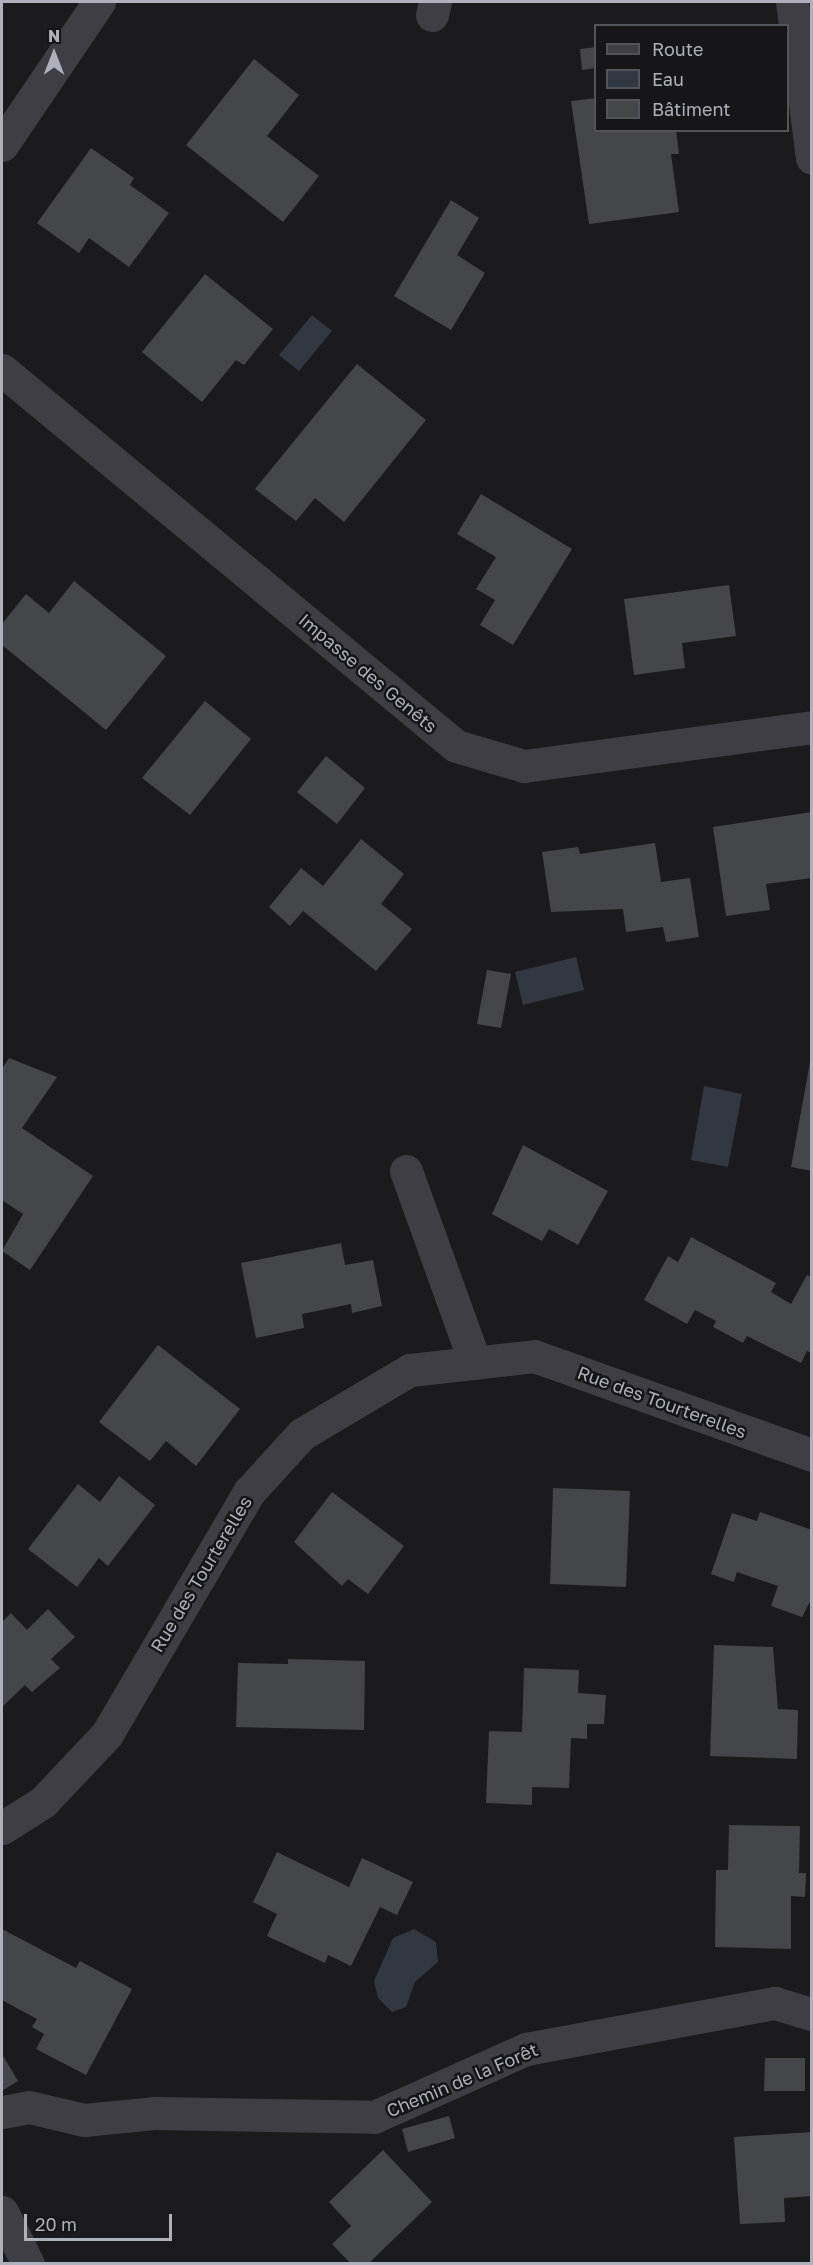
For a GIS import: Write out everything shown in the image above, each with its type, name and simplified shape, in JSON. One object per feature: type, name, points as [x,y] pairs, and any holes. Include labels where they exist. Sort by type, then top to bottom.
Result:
[{"type":"street","points":[[2,145],[99,2]]},
{"type":"street","points":[[792,2],[812,158]]},
{"type":"street","name":"Impasse des Genêts","points":[[2,369],[456,746],[524,766],[812,727]]},
{"type":"street","points":[[406,1171],[475,1363]]},
{"type":"street","name":"Rue des Tourterelles","points":[[2,1828],[42,1802],[107,1734],[249,1492],[302,1434],[410,1370],[534,1356],[812,1455]]},
{"type":"street","name":"Chemin de la Forêt","points":[[2,2112],[29,2107],[84,2120],[154,2113],[374,2117],[526,2049],[775,2002],[812,2014]]},
{"type":"street","points":[[2,2212],[28,2264]]},
{"type":"water","points":[[312,315],[332,331],[299,371],[279,355]]},
{"type":"water","points":[[576,957],[584,990],[523,1005],[515,972]]},
{"type":"water","points":[[704,1086],[742,1094],[728,1167],[691,1160]]},
{"type":"water","points":[[414,1929],[436,1942],[438,1962],[415,1982],[406,2007],[392,2012],[378,1998],[374,1981],[393,1938]]},
{"type":"building","points":[[594,47],[594,68],[582,70],[580,49]]},
{"type":"building","points":[[254,59],[299,95],[267,136],[319,176],[283,222],[186,145]]},
{"type":"building","points":[[594,98],[594,132],[676,132],[679,154],[671,154],[679,212],[589,224],[571,101]]},
{"type":"building","points":[[91,148],[134,178],[130,185],[169,213],[129,267],[89,238],[79,253],[37,223]]},
{"type":"building","points":[[451,200],[479,218],[457,255],[485,273],[451,330],[394,296]]},
{"type":"building","points":[[205,274],[273,329],[244,365],[236,360],[202,402],[142,352]]},
{"type":"building","points":[[357,364],[426,420],[344,522],[315,498],[296,521],[255,489]]},
{"type":"building","points":[[481,494],[572,549],[513,645],[480,625],[495,600],[476,589],[496,557],[457,534]]},
{"type":"building","points":[[74,581],[166,656],[106,730],[2,645],[2,624],[26,594],[49,613]]},
{"type":"building","points":[[729,585],[736,636],[682,643],[685,668],[634,675],[624,599]]},
{"type":"building","points":[[205,701],[251,739],[190,815],[142,778]]},
{"type":"building","points":[[326,756],[365,788],[337,824],[297,792]]},
{"type":"building","points":[[812,812],[812,878],[766,884],[770,910],[726,916],[713,827]]},
{"type":"building","points":[[361,839],[404,874],[381,904],[412,929],[376,971],[303,911],[290,926],[269,907],[301,868],[323,886]]},
{"type":"building","points":[[655,843],[661,882],[690,878],[699,937],[666,942],[663,927],[626,932],[623,909],[551,912],[542,852],[578,847],[580,854]]},
{"type":"building","points":[[487,970],[511,974],[501,1028],[477,1024]]},
{"type":"building","points":[[9,1058],[57,1077],[22,1128],[93,1176],[30,1270],[2,1251],[23,1214],[2,1200],[2,1069]]},
{"type":"building","points":[[810,1062],[812,1062],[812,1171],[791,1167]]},
{"type":"building","points":[[523,1145],[608,1191],[578,1245],[549,1229],[542,1241],[492,1214]]},
{"type":"building","points":[[691,1237],[776,1283],[771,1292],[791,1304],[807,1275],[812,1277],[812,1353],[807,1351],[801,1363],[747,1336],[743,1343],[713,1327],[716,1321],[695,1310],[687,1324],[644,1300],[668,1256],[678,1262]]},
{"type":"building","points":[[341,1243],[345,1265],[373,1260],[382,1306],[352,1313],[351,1304],[302,1314],[304,1328],[256,1338],[241,1263]]},
{"type":"building","points":[[158,1345],[240,1409],[196,1466],[166,1441],[150,1461],[99,1422]]},
{"type":"building","points":[[119,1476],[155,1505],[108,1566],[99,1558],[77,1587],[28,1549],[78,1484],[100,1502]]},
{"type":"building","points":[[553,1488],[630,1491],[626,1587],[550,1584]]},
{"type":"building","points":[[332,1492],[404,1546],[368,1594],[348,1579],[342,1586],[294,1542]]},
{"type":"building","points":[[760,1512],[812,1530],[812,1598],[802,1617],[771,1606],[778,1586],[737,1572],[734,1582],[711,1574],[732,1513],[757,1521]]},
{"type":"building","points":[[48,1609],[75,1637],[51,1659],[60,1668],[32,1692],[25,1685],[2,1707],[2,1622],[11,1613],[27,1630]]},
{"type":"building","points":[[714,1645],[773,1647],[778,1709],[798,1710],[797,1759],[710,1756]]},
{"type":"building","points":[[288,1659],[365,1661],[364,1730],[236,1727],[238,1663],[288,1664]]},
{"type":"building","points":[[524,1668],[579,1670],[578,1693],[606,1695],[604,1724],[587,1724],[587,1739],[571,1738],[569,1788],[532,1787],[532,1805],[486,1803],[489,1731],[522,1732]]},
{"type":"building","points":[[729,1825],[800,1826],[799,1873],[806,1873],[805,1897],[791,1896],[791,1949],[715,1947],[716,1870],[728,1870]]},
{"type":"building","points":[[277,1852],[349,1887],[362,1858],[413,1882],[397,1915],[380,1907],[351,1966],[328,1955],[325,1963],[267,1936],[277,1914],[253,1902]]},
{"type":"building","points":[[2,1929],[76,1968],[80,1961],[132,1989],[86,2075],[36,2049],[44,2034],[32,2027],[37,2019],[2,2000]]},
{"type":"building","points":[[2,2054],[18,2081],[2,2091]]},
{"type":"building","points":[[765,2058],[805,2058],[805,2091],[764,2091]]},
{"type":"building","points":[[449,2116],[455,2138],[408,2152],[402,2129]]},
{"type":"building","points":[[812,2132],[812,2196],[784,2198],[785,2222],[740,2224],[734,2137]]},
{"type":"building","points":[[383,2150],[432,2202],[368,2264],[351,2264],[332,2244],[351,2226],[329,2202]]}]
